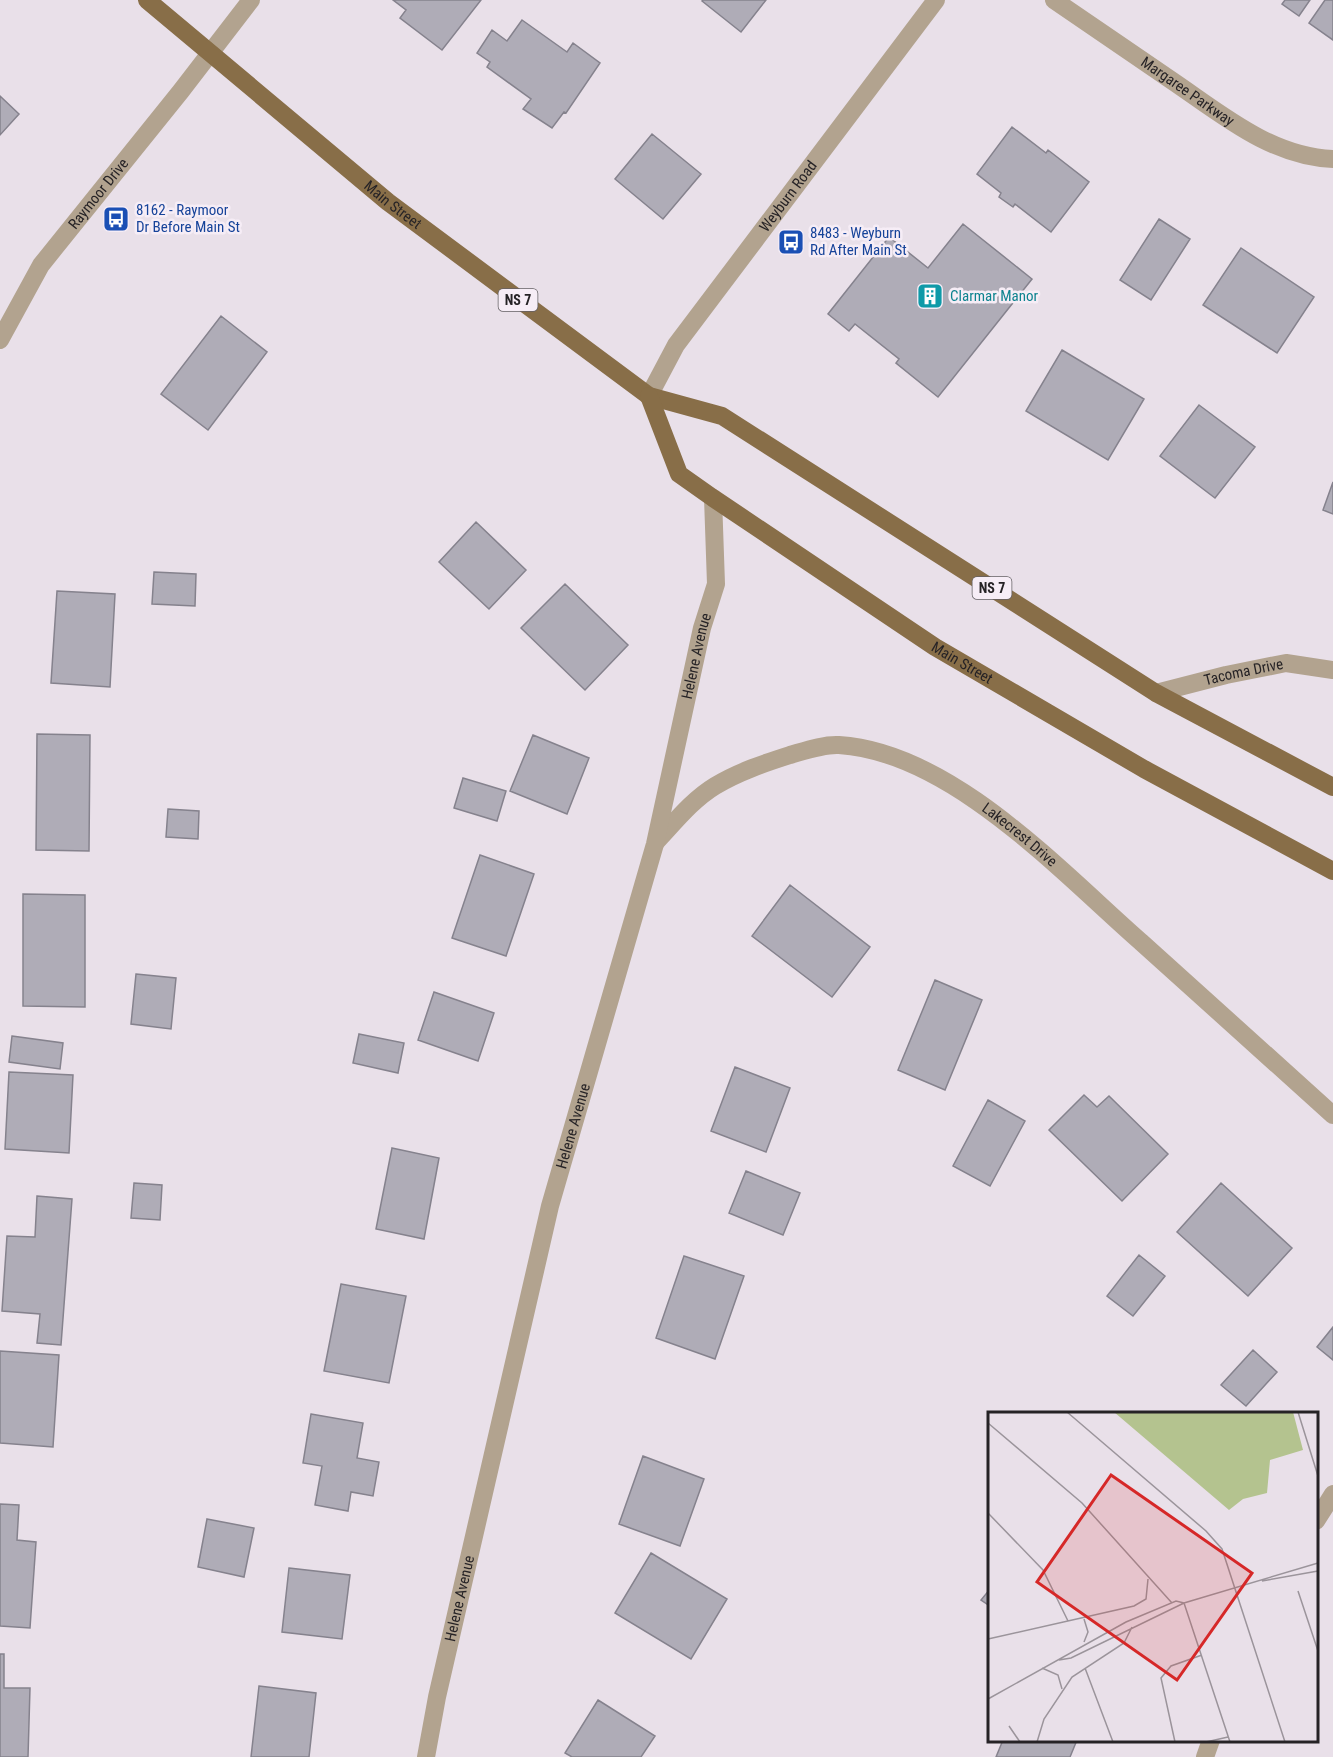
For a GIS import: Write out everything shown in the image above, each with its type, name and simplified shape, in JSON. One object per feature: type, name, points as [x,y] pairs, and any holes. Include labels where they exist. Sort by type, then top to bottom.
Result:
[{"type":"main road","name":"Main Street","points":[[147,0],[388,202],[649,396],[722,416],[1156,693],[1333,787]]},
{"type":"main road","name":"Main Street","points":[[649,396],[680,474],[713,498],[935,647],[1144,769],[1333,871]]},
{"type":"street","name":"Raymoor Drive","points":[[0,340],[41,265],[251,0]]},
{"type":"street","name":"Weyburn Road","points":[[649,396],[682,338],[936,0]]},
{"type":"street","name":"Margaree Parkway","points":[[1054,0],[1253,135],[1292,152],[1333,159]]},
{"type":"street","name":"Helene Avenue","points":[[426,1757],[437,1697],[550,1206],[655,844],[702,628],[716,584],[713,498]]},
{"type":"street","name":"Tacoma Drive","points":[[1156,693],[1286,663],[1333,670]]},
{"type":"street","name":"Lakecrest Drive","points":[[655,844],[686,810],[714,786],[756,766],[800,752],[837,744],[880,752],[929,771],[970,796],[1026,840],[1333,1115]]},
{"type":"street","points":[[1318,1519],[1333,1494]]},
{"type":"street","points":[[1205,1757],[1209,1742]]},
{"type":"building","points":[[393,0],[481,0],[442,50],[400,18],[406,10]]},
{"type":"building","points":[[703,0],[766,0],[741,32]]},
{"type":"building","points":[[1285,0],[1310,0],[1299,16],[1282,4]]},
{"type":"building","points":[[1325,0],[1333,0],[1333,40],[1309,23]]},
{"type":"building","points":[[522,20],[567,52],[573,43],[600,63],[566,113],[564,112],[552,128],[523,109],[531,99],[487,67],[490,62],[477,53],[492,30],[507,41]]},
{"type":"building","points":[[0,96],[19,114],[0,135]]},
{"type":"building","points":[[1012,127],[1046,153],[1048,150],[1089,182],[1051,232],[1015,204],[1013,207],[999,197],[1001,193],[977,174]]},
{"type":"building","points":[[652,134],[701,174],[663,219],[615,179]]},
{"type":"building","points":[[1159,219],[1190,239],[1151,300],[1120,280]]},
{"type":"building","name":"Clarmar Manor","points":[[963,224],[1032,279],[938,397],[896,363],[899,359],[855,324],[849,331],[828,314],[889,237],[928,268]]},
{"type":"building","points":[[1241,248],[1314,297],[1277,353],[1203,305]]},
{"type":"building","points":[[221,316],[267,352],[208,430],[161,394]]},
{"type":"building","points":[[1062,350],[1144,399],[1108,460],[1026,411]]},
{"type":"building","points":[[1199,405],[1255,447],[1215,498],[1160,456]]},
{"type":"building","points":[[1333,482],[1333,514],[1323,510]]},
{"type":"building","points":[[476,522],[526,570],[489,609],[439,562]]},
{"type":"building","points":[[154,572],[196,574],[195,606],[152,604]]},
{"type":"building","points":[[565,584],[628,645],[585,690],[521,628]]},
{"type":"building","points":[[57,591],[115,594],[110,687],[51,683]]},
{"type":"building","points":[[37,734],[90,735],[89,851],[36,850]]},
{"type":"building","points":[[533,735],[589,758],[567,814],[510,791]]},
{"type":"building","points":[[463,778],[506,791],[497,821],[454,808]]},
{"type":"building","points":[[168,809],[199,811],[198,839],[166,837]]},
{"type":"building","points":[[480,855],[534,874],[506,956],[452,938]]},
{"type":"building","points":[[790,885],[870,947],[832,997],[752,936]]},
{"type":"building","points":[[23,894],[85,895],[85,1007],[23,1006]]},
{"type":"building","points":[[136,974],[176,978],[171,1029],[131,1024]]},
{"type":"building","points":[[935,980],[982,1000],[945,1090],[898,1070]]},
{"type":"building","points":[[434,992],[494,1013],[478,1061],[418,1040]]},
{"type":"building","points":[[359,1034],[404,1043],[398,1073],[353,1063]]},
{"type":"building","points":[[12,1036],[63,1043],[60,1069],[9,1062]]},
{"type":"building","points":[[735,1067],[790,1088],[766,1152],[711,1131]]},
{"type":"building","points":[[9,1072],[73,1075],[69,1153],[5,1149]]},
{"type":"building","points":[[1084,1095],[1097,1107],[1109,1096],[1168,1154],[1122,1201],[1049,1130]]},
{"type":"building","points":[[988,1100],[1025,1121],[990,1186],[953,1166]]},
{"type":"building","points":[[392,1148],[439,1158],[424,1239],[376,1229]]},
{"type":"building","points":[[746,1171],[800,1193],[783,1235],[729,1213]]},
{"type":"building","points":[[134,1183],[162,1185],[160,1220],[131,1218]]},
{"type":"building","points":[[1221,1183],[1292,1248],[1248,1296],[1177,1232]]},
{"type":"building","points":[[37,1196],[72,1199],[61,1345],[37,1343],[40,1314],[2,1311],[7,1236],[35,1237]]},
{"type":"building","points":[[1139,1255],[1165,1276],[1133,1316],[1107,1296]]},
{"type":"building","points":[[684,1256],[744,1276],[715,1359],[656,1338]]},
{"type":"building","points":[[341,1284],[406,1296],[389,1383],[324,1371]]},
{"type":"building","points":[[1333,1327],[1333,1360],[1317,1347]]},
{"type":"building","points":[[1253,1350],[1277,1372],[1246,1406],[1221,1385]]},
{"type":"building","points":[[0,1351],[59,1355],[53,1447],[0,1443]]},
{"type":"building","points":[[311,1414],[363,1423],[357,1458],[379,1462],[373,1496],[351,1492],[348,1511],[315,1505],[322,1466],[303,1463]]},
{"type":"building","points":[[643,1456],[704,1479],[680,1546],[619,1524]]},
{"type":"building","points":[[0,1504],[19,1505],[17,1540],[36,1542],[30,1628],[0,1626]]},
{"type":"building","points":[[207,1519],[254,1528],[244,1577],[198,1567]]},
{"type":"building","points":[[651,1553],[727,1599],[691,1659],[615,1613]]},
{"type":"building","points":[[289,1568],[350,1575],[342,1639],[282,1632]]},
{"type":"building","points":[[988,1591],[988,1605],[981,1600]]},
{"type":"building","points":[[0,1654],[4,1654],[4,1688],[30,1688],[28,1757],[0,1757]]},
{"type":"building","points":[[259,1686],[316,1693],[309,1757],[251,1757]]},
{"type":"building","points":[[598,1700],[655,1736],[641,1757],[572,1757],[565,1753]]},
{"type":"building","points":[[1002,1742],[1076,1742],[1070,1757],[996,1757]]},
{"type":"place","name":"8162 - Raymoor Dr Before Main St","points":[[116,219]]},
{"type":"place","name":"8483 - Weyburn Rd After Main St","points":[[791,242]]},
{"type":"place","name":"Clarmar Manor","points":[[930,296]]}]
